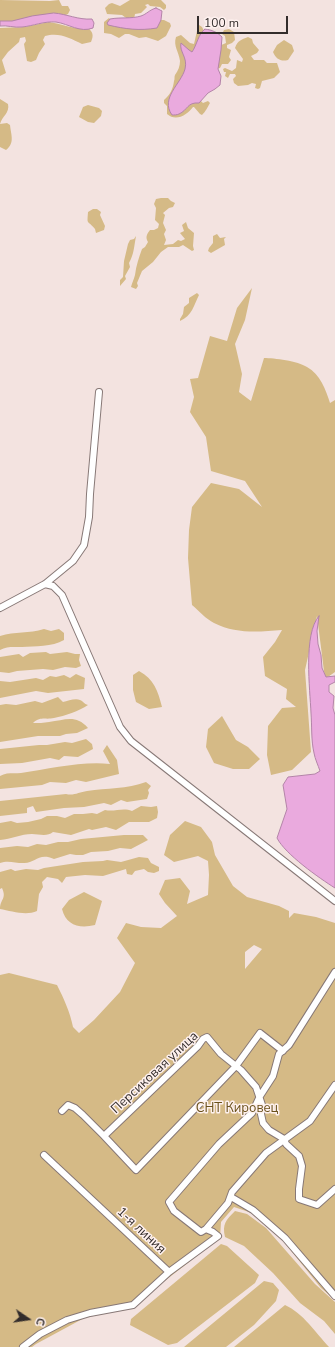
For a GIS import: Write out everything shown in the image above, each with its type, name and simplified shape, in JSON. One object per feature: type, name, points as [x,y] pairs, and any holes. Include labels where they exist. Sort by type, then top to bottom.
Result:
[{"type":"street","points":[[0,608],[45,584],[73,561],[84,545],[89,517],[99,392]]},
{"type":"street","points":[[45,584],[53,586],[62,595],[120,727],[131,741],[335,901]]},
{"type":"street","points":[[335,972],[288,1045],[279,1054],[273,1076],[260,1096],[252,1113],[219,1144],[169,1202],[174,1211],[201,1232],[206,1229],[228,1203],[232,1192],[266,1153],[310,1121],[335,1085]]},
{"type":"street","points":[[62,1111],[68,1105],[75,1108],[136,1170],[236,1066],[260,1034],[282,1051]]},
{"type":"street","name":"Персиковая улица","points":[[104,1136],[198,1046],[203,1039],[207,1037],[256,1087],[260,1096]]},
{"type":"street","points":[[260,1096],[262,1105],[262,1123],[269,1130],[284,1139],[286,1144],[299,1156],[302,1166],[299,1199],[317,1205],[335,1189]]},
{"type":"street","name":"1-я линия","points":[[44,1155],[169,1272],[218,1236],[206,1229]]},
{"type":"street","points":[[231,1197],[253,1210],[285,1238],[335,1296]]},
{"type":"street","points":[[23,1347],[40,1334],[67,1320],[90,1313],[133,1304],[169,1272]]},
{"type":"green space","points":[[0,0],[59,0],[62,6],[68,6],[70,10],[68,14],[61,17],[0,23]]},
{"type":"green space","points":[[130,0],[161,0],[166,5],[166,8],[164,10],[160,7],[150,6],[148,4],[145,5],[147,7],[141,13],[135,14],[134,19],[129,20],[122,15],[107,14],[105,8],[109,4],[112,3],[120,6]]},
{"type":"green space","points":[[109,18],[111,20],[164,20],[170,23],[171,26],[166,36],[158,41],[146,37],[139,38],[129,34],[125,34],[119,38],[111,34],[104,33],[104,22]]},
{"type":"green space","points":[[49,22],[73,27],[87,27],[91,30],[91,42],[82,44],[60,35],[45,36],[43,40],[45,44],[36,60],[31,62],[27,61],[24,44],[26,41],[25,37],[20,38],[19,42],[2,60],[6,73],[0,76],[0,28],[24,27]]},
{"type":"green space","points":[[199,25],[204,31],[196,50],[187,58],[189,102],[200,100],[203,103],[208,101],[210,103],[202,115],[193,107],[185,115],[178,117],[170,116],[167,114],[167,106],[164,103],[164,100],[172,89],[175,76],[180,65],[175,40],[176,37],[181,35],[190,43],[194,44],[197,26]]},
{"type":"green space","points":[[229,29],[234,32],[235,40],[227,45],[227,48],[231,50],[229,57],[231,60],[228,64],[222,64],[220,68],[216,69],[219,46],[226,43],[225,36],[222,34],[224,30]]},
{"type":"green space","points":[[248,37],[252,39],[253,43],[259,50],[251,56],[254,60],[264,60],[267,63],[277,63],[280,72],[274,78],[262,81],[260,88],[258,89],[255,88],[256,84],[252,83],[238,86],[234,83],[233,79],[236,76],[235,74],[230,74],[228,78],[225,76],[226,72],[224,72],[223,69],[225,68],[232,71],[236,68],[237,60],[242,62],[243,59],[235,48],[239,42]]},
{"type":"green space","points":[[284,40],[292,45],[294,51],[288,60],[283,61],[277,58],[273,52],[277,45]]},
{"type":"green space","points":[[0,99],[8,104],[8,110],[0,124]]},
{"type":"green space","points":[[88,105],[99,108],[102,111],[101,116],[94,123],[88,122],[79,117],[83,107]]},
{"type":"green space","points":[[7,123],[10,125],[12,135],[11,145],[6,150],[0,147],[0,124]]},
{"type":"green space","points":[[168,198],[175,203],[173,207],[169,208],[163,213],[165,215],[163,223],[166,230],[164,234],[166,240],[164,245],[173,244],[178,240],[181,241],[185,239],[180,233],[184,231],[182,225],[186,222],[188,228],[194,233],[194,250],[192,251],[183,245],[179,247],[168,247],[142,271],[136,289],[131,287],[142,249],[148,242],[148,233],[150,230],[158,228],[159,224],[155,220],[156,208],[154,204],[156,199]]},
{"type":"green space","points":[[93,209],[97,209],[101,212],[100,215],[105,226],[104,230],[96,233],[95,229],[88,222],[88,212]]},
{"type":"green space","points":[[217,234],[220,238],[226,237],[224,239],[225,245],[211,253],[208,251],[213,243],[213,236]]},
{"type":"green space","points":[[136,236],[133,253],[129,263],[130,267],[125,276],[126,279],[120,286],[120,280],[123,277],[124,261],[128,244],[130,240],[134,239]]},
{"type":"green space","points":[[252,288],[245,320],[235,344],[242,374],[239,392],[251,401],[264,358],[286,360],[298,363],[312,370],[322,383],[330,403],[335,400],[335,672],[325,679],[317,616],[305,670],[311,752],[292,770],[271,775],[267,755],[268,726],[282,708],[296,707],[286,699],[287,689],[265,676],[263,657],[282,630],[256,632],[239,631],[222,627],[208,619],[192,605],[188,558],[192,507],[211,483],[239,489],[262,507],[245,481],[211,471],[206,437],[190,412],[194,397],[190,379],[198,378],[210,336],[227,341],[237,308]]},
{"type":"green space","points":[[197,293],[199,295],[192,310],[184,319],[180,321],[184,307],[189,303],[189,298]]},
{"type":"green space","points":[[44,629],[51,631],[59,629],[64,633],[64,640],[49,645],[11,647],[0,650],[0,636],[33,632]]},
{"type":"green space","points":[[46,652],[50,654],[67,652],[80,654],[79,660],[81,666],[76,668],[65,667],[53,670],[43,669],[9,673],[0,672],[0,657],[19,654],[23,657],[30,653]]},
{"type":"green space","points":[[139,671],[144,674],[155,686],[162,707],[149,709],[136,702],[133,690],[133,675]]},
{"type":"green space","points":[[76,674],[85,678],[84,689],[48,693],[36,691],[0,698],[0,681],[10,682],[36,678],[43,680],[50,676],[56,677],[64,675],[70,678]]},
{"type":"green space","points":[[58,697],[63,702],[78,699],[88,705],[67,715],[41,719],[33,723],[75,719],[88,728],[77,733],[60,736],[38,736],[0,742],[0,705],[16,705],[35,701],[42,703]]},
{"type":"green space","points":[[222,716],[236,740],[248,747],[260,759],[249,769],[233,769],[214,763],[206,747],[208,729]]},
{"type":"green space","points":[[86,739],[92,744],[93,749],[78,757],[64,756],[59,760],[50,758],[22,763],[0,764],[0,749],[65,742],[72,743]]},
{"type":"green space","points":[[107,745],[117,760],[119,774],[86,782],[76,780],[66,783],[50,782],[42,785],[0,789],[0,776],[5,774],[21,773],[77,764],[110,764],[103,751]]},
{"type":"green space","points":[[146,782],[151,786],[148,790],[149,793],[147,799],[127,802],[121,800],[111,805],[104,803],[84,807],[36,812],[33,806],[27,808],[27,813],[0,816],[0,801],[74,794],[132,786]]},
{"type":"green space","points":[[141,806],[157,806],[157,818],[149,822],[129,822],[116,830],[106,827],[92,830],[89,829],[71,835],[53,832],[46,835],[28,834],[0,840],[0,823],[11,821],[17,823],[28,822],[47,816],[65,818],[74,814],[97,814],[105,810],[125,809],[132,811]]},
{"type":"green space","name":"СНТ Кировец","points":[[185,821],[201,827],[212,842],[215,855],[233,886],[247,897],[279,906],[289,911],[289,918],[294,913],[316,917],[335,923],[335,1300],[321,1288],[280,1237],[252,1213],[234,1207],[221,1222],[220,1238],[131,1307],[86,1317],[32,1347],[0,1347],[0,975],[9,973],[57,985],[73,1027],[79,1033],[94,1020],[120,992],[135,963],[117,938],[126,923],[141,927],[161,928],[177,916],[159,894],[165,880],[180,878],[190,891],[187,904],[208,895],[208,861],[198,856],[174,862],[164,855],[170,835]],"holes":[[[254,945],[262,949],[245,969],[245,952]]]},
{"type":"green space","points":[[124,835],[143,835],[148,840],[131,849],[120,848],[108,851],[91,852],[83,855],[70,854],[54,859],[49,857],[40,857],[27,863],[0,863],[0,848],[17,846],[28,847],[37,844],[46,845],[81,839]]},
{"type":"green space","points":[[139,857],[148,858],[151,863],[159,867],[159,871],[154,873],[148,872],[144,869],[135,871],[132,875],[127,874],[126,869],[103,876],[85,875],[66,877],[62,883],[58,879],[47,877],[42,882],[43,887],[39,894],[37,911],[23,913],[0,909],[4,895],[2,888],[0,889],[0,872],[11,869],[15,871],[26,869],[38,870],[83,862],[107,860],[121,862]]},
{"type":"green space","points":[[84,892],[102,901],[95,925],[79,926],[74,924],[67,919],[62,909],[69,900]]},
{"type":"green space","points":[[235,1211],[247,1214],[266,1228],[315,1284],[335,1302],[335,1334],[324,1321],[300,1303],[273,1273],[244,1246],[225,1237],[224,1225]]},
{"type":"green space","points":[[221,1244],[227,1246],[259,1275],[255,1283],[177,1343],[168,1345],[130,1325],[131,1319]]},
{"type":"green space","points":[[264,1281],[273,1283],[279,1290],[276,1301],[254,1325],[226,1347],[184,1347]]},
{"type":"green space","points":[[285,1305],[298,1313],[329,1347],[234,1347]]},
{"type":"shaded area","points":[[156,8],[162,11],[161,20],[157,28],[120,28],[108,25],[107,23],[110,19],[141,16]]},
{"type":"shaded area","points":[[54,13],[82,19],[92,19],[94,23],[93,28],[79,29],[56,22],[22,27],[0,26],[0,21],[12,21]]},
{"type":"shaded area","points":[[205,29],[210,30],[222,37],[218,69],[221,76],[220,85],[208,93],[199,103],[190,105],[179,114],[172,115],[168,103],[172,91],[183,75],[186,65],[181,49],[181,43],[192,52]]},
{"type":"shaded area","points":[[319,616],[317,631],[322,668],[326,677],[335,676],[335,682],[329,685],[329,692],[334,696],[333,708],[335,715],[335,888],[295,858],[287,851],[277,838],[287,809],[283,785],[288,777],[315,774],[320,771],[314,755],[312,743],[309,677],[309,648],[311,635],[314,624]]}]
